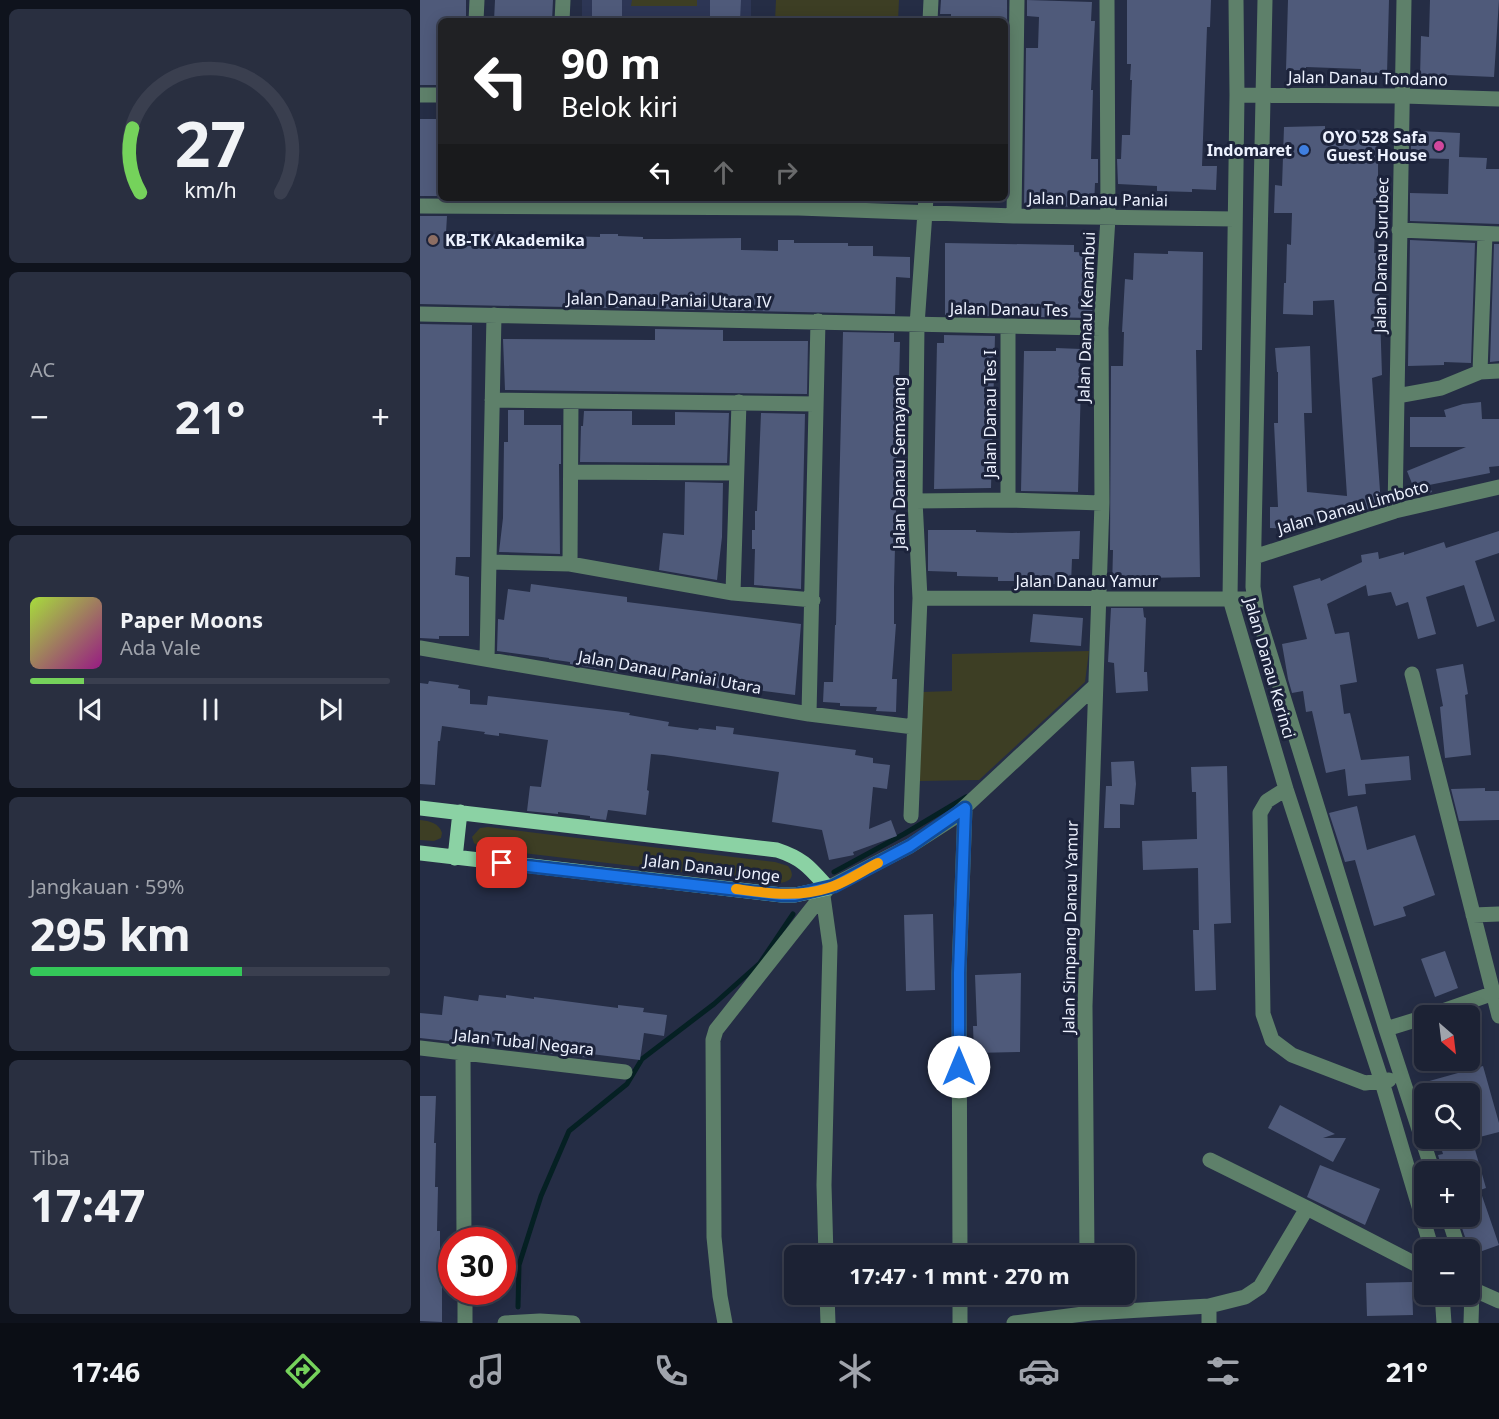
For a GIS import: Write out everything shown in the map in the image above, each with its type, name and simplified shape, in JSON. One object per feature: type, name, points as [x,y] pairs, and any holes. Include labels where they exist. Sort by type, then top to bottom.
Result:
[{"type":"main road","name":"Jalan Danau Jonge","points":[[420,808],[777,850],[795,856],[805,863],[825,892],[782,895],[420,853]]},
{"type":"main road","points":[[455,858],[460,812]]},
{"type":"street","points":[[476,18],[477,0]]},
{"type":"street","points":[[562,18],[563,0]]},
{"type":"street","points":[[930,18],[931,0]]},
{"type":"street","points":[[1014,216],[1017,0]]},
{"type":"street","name":"Jalan Danau Kenambui","points":[[1098,600],[1102,502],[1101,328],[1108,218],[1107,0]]},
{"type":"street","name":"Jalan Danau Kerinci","points":[[1236,0],[1237,95],[1230,599],[1286,789],[1382,1083],[1429,1239]]},
{"type":"street","name":"Jalan Danau Kerinci","points":[[1265,0],[1254,599],[1386,1029],[1429,1161]]},
{"type":"street","name":"Jalan Danau Surubec","points":[[1395,511],[1404,0]]},
{"type":"street","points":[[420,95],[438,96]]},
{"type":"street","name":"Jalan Danau Tondano","points":[[1237,95],[1499,99]]},
{"type":"street","name":"Jalan Danau Paniai","points":[[420,206],[560,203],[799,208],[926,205],[1014,216],[1235,219]]},
{"type":"street","name":"Jalan Danau Semayang","points":[[911,816],[920,598],[915,501],[917,325],[926,205]]},
{"type":"street","points":[[1399,230],[1492,234],[1480,372]]},
{"type":"street","name":"Jalan Danau Paniai Utara IV","points":[[420,314],[818,321],[917,325]]},
{"type":"street","points":[[487,658],[494,315]]},
{"type":"street","points":[[809,714],[818,321]]},
{"type":"street","name":"Jalan Danau Tes","points":[[917,325],[1101,328]]},
{"type":"street","name":"Jalan Danau Tes I","points":[[1008,327],[1008,500]]},
{"type":"street","points":[[1397,396],[1441,388],[1480,372],[1499,371]]},
{"type":"street","points":[[492,400],[815,404]]},
{"type":"street","points":[[570,564],[571,401]]},
{"type":"street","points":[[733,593],[739,402]]},
{"type":"street","points":[[571,472],[735,473]]},
{"type":"street","name":"Jalan Danau Limboto","points":[[1254,557],[1395,511],[1499,487]]},
{"type":"street","points":[[915,501],[1102,502]]},
{"type":"street","points":[[490,562],[570,564],[733,593],[813,600]]},
{"type":"street","name":"Jalan Danau Yamur","points":[[920,598],[1254,599]]},
{"type":"street","name":"Jalan Simpang Danau Yamur","points":[[1087,1245],[1085,1006],[1098,600]]},
{"type":"street","name":"Jalan Danau Paniai Utara","points":[[420,648],[809,714],[914,727]]},
{"type":"street","points":[[1412,674],[1499,1016]]},
{"type":"street","points":[[724,1323],[714,1237],[713,1040],[716,1030],[825,892],[910,846],[965,808],[1095,687]]},
{"type":"street","points":[[1286,789],[1267,801],[1260,813],[1263,1014],[1266,1026],[1272,1040],[1292,1054],[1365,1083],[1382,1083],[1401,1076]]},
{"type":"street","points":[[960,1245],[959,973],[965,808]]},
{"type":"street","points":[[825,892],[830,946],[824,1185],[826,1245]]},
{"type":"street","points":[[1473,915],[1499,914]]},
{"type":"street","points":[[1459,1005],[1494,993]]},
{"type":"street","points":[[1386,1029],[1414,1020]]},
{"type":"street","name":"Jalan Tubal Negara","points":[[420,1048],[625,1072]]},
{"type":"street","points":[[462,1054],[464,1227]]},
{"type":"street","points":[[1210,1160],[1414,1263]]},
{"type":"street","points":[[1014,1323],[1092,1313],[1209,1306],[1250,1294],[1260,1287],[1307,1208]]},
{"type":"street","points":[[1480,1292],[1499,1301]]},
{"type":"street","points":[[465,1305],[465,1323]]},
{"type":"street","points":[[827,1305],[828,1323]]},
{"type":"street","points":[[960,1305],[960,1323]]},
{"type":"street","points":[[1091,1305],[1092,1313]]},
{"type":"street","points":[[1443,1305],[1445,1322]]},
{"type":"street","points":[[1471,1305],[1471,1323]]},
{"type":"street","points":[[1209,1306],[1209,1323]]},
{"type":"street","points":[[506,1323],[540,1321],[573,1323]]},
{"type":"shaded area","points":[[582,0],[751,0],[751,18],[582,18]]},
{"type":"green space","points":[[632,0],[697,0],[697,6],[631,6]]},
{"type":"green space","points":[[776,0],[899,0],[898,18],[775,18]]},
{"type":"green space","points":[[1089,651],[1085,682],[979,780],[919,781],[922,692],[952,691],[952,654]]},
{"type":"green space","points":[[420,820],[436,825],[441,830],[441,838],[434,841],[420,840]]},
{"type":"green space","points":[[488,827],[775,862],[788,866],[792,876],[788,881],[777,883],[481,848],[474,843],[472,837],[480,828]]},
{"type":"building","points":[[420,0],[466,0],[466,18],[438,18],[438,85],[420,85]]},
{"type":"building","points":[[495,0],[553,0],[552,18],[494,18]]},
{"type":"building","points":[[592,0],[622,0],[622,18],[592,18]]},
{"type":"building","points":[[710,0],[741,0],[740,18],[710,18]]},
{"type":"building","points":[[941,0],[1007,0],[1007,18],[951,18],[951,14],[940,14]]},
{"type":"building","points":[[1027,0],[1092,2],[1091,21],[1095,21],[1091,90],[1093,90],[1091,159],[1098,159],[1098,183],[1095,183],[1094,207],[1024,206],[1026,48],[1038,48],[1039,17],[1027,16]]},
{"type":"building","points":[[1127,0],[1211,0],[1210,27],[1207,27],[1202,166],[1217,166],[1216,190],[1157,191],[1157,186],[1118,184],[1117,159],[1121,159],[1122,135],[1130,135],[1132,80],[1130,80],[1131,64],[1127,64]]},
{"type":"building","points":[[1288,0],[1389,0],[1387,74],[1361,74],[1361,69],[1306,67],[1306,70],[1286,70]]},
{"type":"building","points":[[1430,0],[1499,0],[1494,77],[1448,75],[1448,78],[1420,78],[1421,36],[1429,37]]},
{"type":"building","points":[[420,119],[438,119],[438,196],[420,196]]},
{"type":"building","points":[[1325,126],[1325,129],[1363,130],[1363,134],[1378,135],[1378,196],[1376,196],[1374,253],[1378,253],[1382,375],[1372,378],[1381,505],[1347,516],[1334,517],[1334,521],[1330,522],[1300,519],[1300,529],[1270,528],[1270,507],[1278,507],[1274,423],[1278,423],[1278,372],[1275,348],[1310,346],[1312,413],[1304,413],[1307,492],[1347,496],[1334,300],[1313,301],[1313,315],[1283,314],[1287,244],[1291,245],[1292,213],[1274,213],[1275,185],[1282,186],[1284,127]]},
{"type":"building","points":[[1419,131],[1460,133],[1459,157],[1487,158],[1486,169],[1499,169],[1499,224],[1410,221],[1410,193],[1448,194],[1449,159],[1411,158],[1411,136],[1418,136]]},
{"type":"building","points":[[420,216],[447,216],[446,233],[600,237],[600,234],[618,234],[618,236],[643,237],[643,239],[741,238],[741,250],[778,251],[778,240],[794,240],[794,243],[848,243],[848,246],[873,246],[873,256],[910,257],[910,278],[896,277],[895,314],[420,304]]},
{"type":"building","points":[[1410,240],[1475,243],[1471,363],[1444,362],[1444,365],[1408,366]]},
{"type":"building","points":[[945,243],[1074,245],[1074,252],[1095,253],[1092,318],[945,315]]},
{"type":"building","points":[[1494,244],[1499,244],[1499,361],[1490,362]]},
{"type":"building","points":[[1168,251],[1203,252],[1202,350],[1196,350],[1200,577],[1142,578],[1143,589],[1112,589],[1113,550],[1110,550],[1111,366],[1123,366],[1125,279],[1133,280],[1134,253],[1168,254]]},
{"type":"building","points":[[420,324],[472,325],[470,557],[456,557],[455,575],[469,577],[469,636],[420,638]]},
{"type":"building","points":[[655,329],[723,330],[723,341],[808,341],[807,394],[505,390],[503,339],[655,340]]},
{"type":"building","points":[[843,332],[894,333],[894,342],[900,342],[894,588],[894,624],[896,624],[892,679],[897,679],[896,712],[876,711],[877,707],[840,706],[840,703],[823,702],[824,682],[833,682]]},
{"type":"building","points":[[944,335],[995,336],[991,488],[934,489],[937,343],[944,343]]},
{"type":"building","points":[[1056,348],[1081,349],[1080,367],[1091,367],[1092,383],[1081,383],[1078,492],[1021,491],[1024,351],[1056,351]]},
{"type":"building","points":[[1481,402],[1482,419],[1499,419],[1499,466],[1489,467],[1490,473],[1429,485],[1432,492],[1417,496],[1407,471],[1466,447],[1410,447],[1410,417],[1446,417],[1444,410],[1463,404]]},
{"type":"building","points":[[508,410],[524,410],[524,425],[561,425],[560,554],[499,552],[503,518],[504,442],[508,442]]},
{"type":"building","points":[[584,411],[632,411],[632,425],[675,425],[675,412],[729,413],[727,463],[580,462],[581,426],[583,426]]},
{"type":"building","points":[[761,413],[805,414],[801,589],[754,585],[755,549],[752,549],[752,530],[755,530],[755,511],[757,511]]},
{"type":"building","points":[[685,482],[723,483],[722,537],[717,580],[659,570],[663,533],[684,535]]},
{"type":"building","points":[[928,530],[1012,533],[1080,531],[1079,559],[1072,559],[1071,584],[1050,584],[1050,581],[998,581],[998,577],[957,576],[957,572],[928,571]]},
{"type":"building","points":[[1499,531],[1499,553],[1475,561],[1495,621],[1477,627],[1464,585],[1426,597],[1436,634],[1418,639],[1408,602],[1396,606],[1391,592],[1368,596],[1366,585],[1327,604],[1335,634],[1349,632],[1357,682],[1340,685],[1344,714],[1350,713],[1361,760],[1409,756],[1411,780],[1365,784],[1366,794],[1348,796],[1345,769],[1326,773],[1312,711],[1306,712],[1303,691],[1292,693],[1288,679],[1282,644],[1307,639],[1293,586],[1320,578],[1321,581],[1362,562],[1361,555],[1378,552],[1379,559],[1404,552],[1404,555],[1444,542],[1446,548]]},
{"type":"building","points":[[531,584],[627,597],[627,602],[801,624],[795,695],[741,688],[740,691],[717,688],[646,676],[646,674],[618,670],[618,672],[549,658],[497,651],[498,619],[504,620],[508,589],[530,592]]},
{"type":"building","points":[[1111,608],[1143,608],[1146,618],[1144,672],[1147,672],[1148,691],[1116,693],[1114,663],[1108,662]]},
{"type":"building","points":[[1033,614],[1083,618],[1081,646],[1030,642]]},
{"type":"building","points":[[1463,664],[1468,694],[1465,695],[1471,755],[1445,758],[1440,707],[1443,706],[1436,669]]},
{"type":"building","points":[[429,681],[459,685],[458,688],[470,690],[470,704],[487,705],[488,696],[615,711],[669,722],[668,726],[698,730],[699,728],[716,730],[716,726],[734,728],[733,734],[856,750],[855,755],[873,758],[873,763],[890,765],[887,789],[873,787],[869,829],[891,820],[897,836],[853,852],[854,855],[829,860],[822,830],[772,822],[779,772],[651,754],[646,815],[608,810],[606,820],[558,812],[558,814],[527,811],[530,786],[541,787],[548,740],[499,733],[499,736],[442,726],[440,741],[438,741],[435,785],[420,784],[420,683],[428,684]]},
{"type":"building","points":[[1134,761],[1136,784],[1134,805],[1120,804],[1120,828],[1104,828],[1106,786],[1112,786],[1111,762]]},
{"type":"building","points":[[1227,766],[1231,923],[1214,924],[1216,990],[1195,991],[1193,930],[1199,930],[1198,868],[1143,870],[1142,841],[1197,839],[1196,792],[1192,792],[1191,767]]},
{"type":"building","points":[[1485,788],[1485,791],[1499,791],[1499,820],[1459,821],[1451,789]]},
{"type":"building","points":[[1357,806],[1367,850],[1415,835],[1435,895],[1403,907],[1406,916],[1374,926],[1355,860],[1345,862],[1329,813]]},
{"type":"building","points":[[933,914],[935,990],[906,991],[904,915]]},
{"type":"building","points":[[1445,951],[1458,988],[1435,997],[1421,959]]},
{"type":"building","points":[[1021,973],[1020,1052],[974,1053],[973,1026],[977,1026],[975,975]]},
{"type":"building","points":[[479,995],[506,998],[506,995],[534,999],[534,997],[618,1008],[618,1005],[644,1008],[643,1012],[667,1015],[664,1036],[644,1033],[640,1060],[591,1054],[590,1058],[504,1048],[504,1043],[458,1037],[457,1042],[420,1038],[420,1013],[442,1015],[444,996],[478,1001]]},
{"type":"building","points":[[1483,1066],[1499,1123],[1499,1132],[1480,1137],[1480,1083],[1422,1083],[1465,1071],[1480,1071],[1480,1067]]},
{"type":"building","points":[[420,1096],[436,1096],[434,1143],[436,1143],[435,1187],[438,1187],[438,1305],[442,1305],[442,1322],[420,1321]]},
{"type":"building","points":[[1280,1105],[1335,1134],[1323,1138],[1346,1138],[1333,1162],[1268,1128]]},
{"type":"building","points":[[1441,1149],[1475,1149],[1478,1161],[1440,1161],[1438,1155],[1443,1154]]},
{"type":"building","points":[[1320,1165],[1380,1189],[1365,1225],[1307,1197]]},
{"type":"building","points":[[1480,1167],[1486,1188],[1480,1190]]},
{"type":"building","points":[[1480,1190],[1499,1245],[1480,1252],[1480,1239],[1466,1239],[1462,1227],[1480,1227]]},
{"type":"building","points":[[1412,1282],[1413,1315],[1367,1316],[1366,1283]]},
{"type":"waterway","points":[[834,872],[966,797]]},
{"type":"waterway","points":[[518,1307],[519,1265],[541,1196],[569,1131],[627,1084],[642,1059],[714,1004],[760,963],[793,914]]},
{"type":"slow traffic","points":[[736,889],[795,895],[828,888],[878,863]]},
{"type":"place","name":"OYO 528 Safa Guest House","points":[[1439,146]]},
{"type":"place","name":"Indomaret","points":[[1304,150]]},
{"type":"place","name":"KB-TK Akademika","points":[[433,240]]},
{"type":"route","points":[[502,863],[795,895],[834,886],[910,846],[965,808],[959,973],[959,1067]]}]
